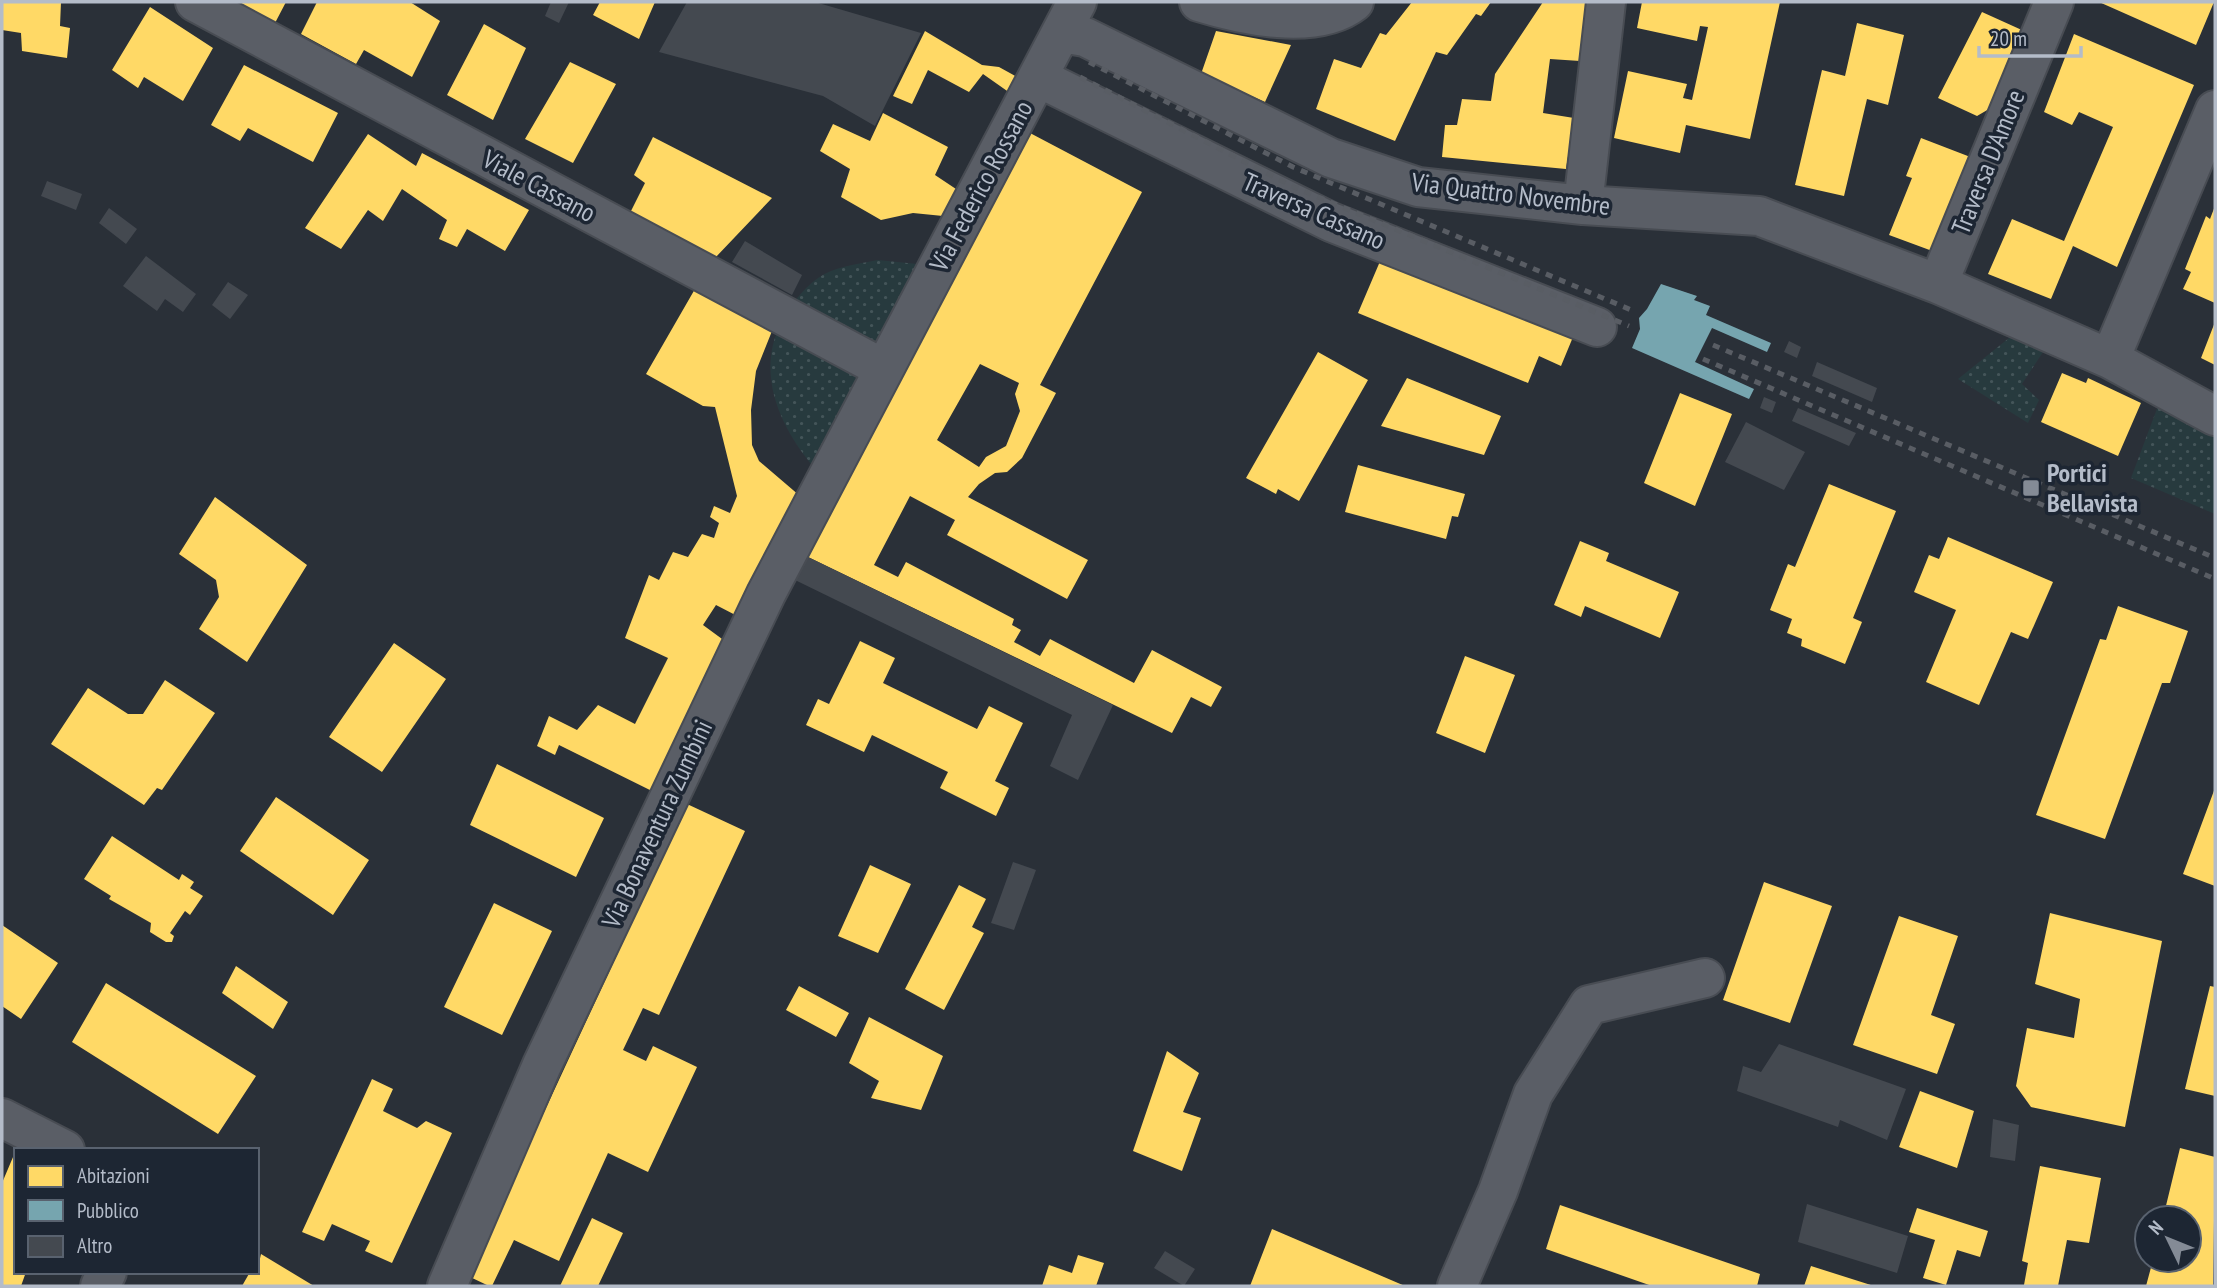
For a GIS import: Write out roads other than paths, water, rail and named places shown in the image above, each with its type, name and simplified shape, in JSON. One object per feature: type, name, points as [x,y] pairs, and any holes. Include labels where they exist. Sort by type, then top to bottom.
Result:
[{"type":"street","name":"Viale Cassano","points":[[195,2],[884,369]]},
{"type":"street","points":[[1199,2],[1235,13],[1298,20],[1347,7],[1354,2]]},
{"type":"street","points":[[1583,205],[1606,2]]},
{"type":"street","name":"Traversa D'Amore","points":[[1938,284],[2054,2]]},
{"type":"street","name":"Via Federico Rossano","points":[[884,369],[1069,17]]},
{"type":"street","name":"Via Quattro Novembre","points":[[1069,17],[1085,37],[1331,159],[1418,187],[1583,205],[1759,216],[1938,284],[2110,359]]},
{"type":"street","name":"Traversa Cassano","points":[[1038,78],[1331,222],[1597,327]]},
{"type":"street","points":[[2215,110],[2110,359],[2215,416]]},
{"type":"street","name":"Via Bonaventura Zumbini","points":[[447,1286],[542,1065],[760,606],[884,369]]},
{"type":"street","points":[[1457,1286],[1498,1191],[1533,1094],[1589,1005],[1705,978]]},
{"type":"street","points":[[2,1118],[61,1148]]},
{"type":"railway","points":[[1089,62],[1293,167],[1636,312]]},
{"type":"railway","points":[[1080,77],[1294,187],[1629,326]]},
{"type":"railway","points":[[1713,345],[2215,558]]},
{"type":"railway","points":[[1703,359],[2215,579]]},
{"type":"place","name":"Portici Bellavista","points":[[2031,488]]}]
